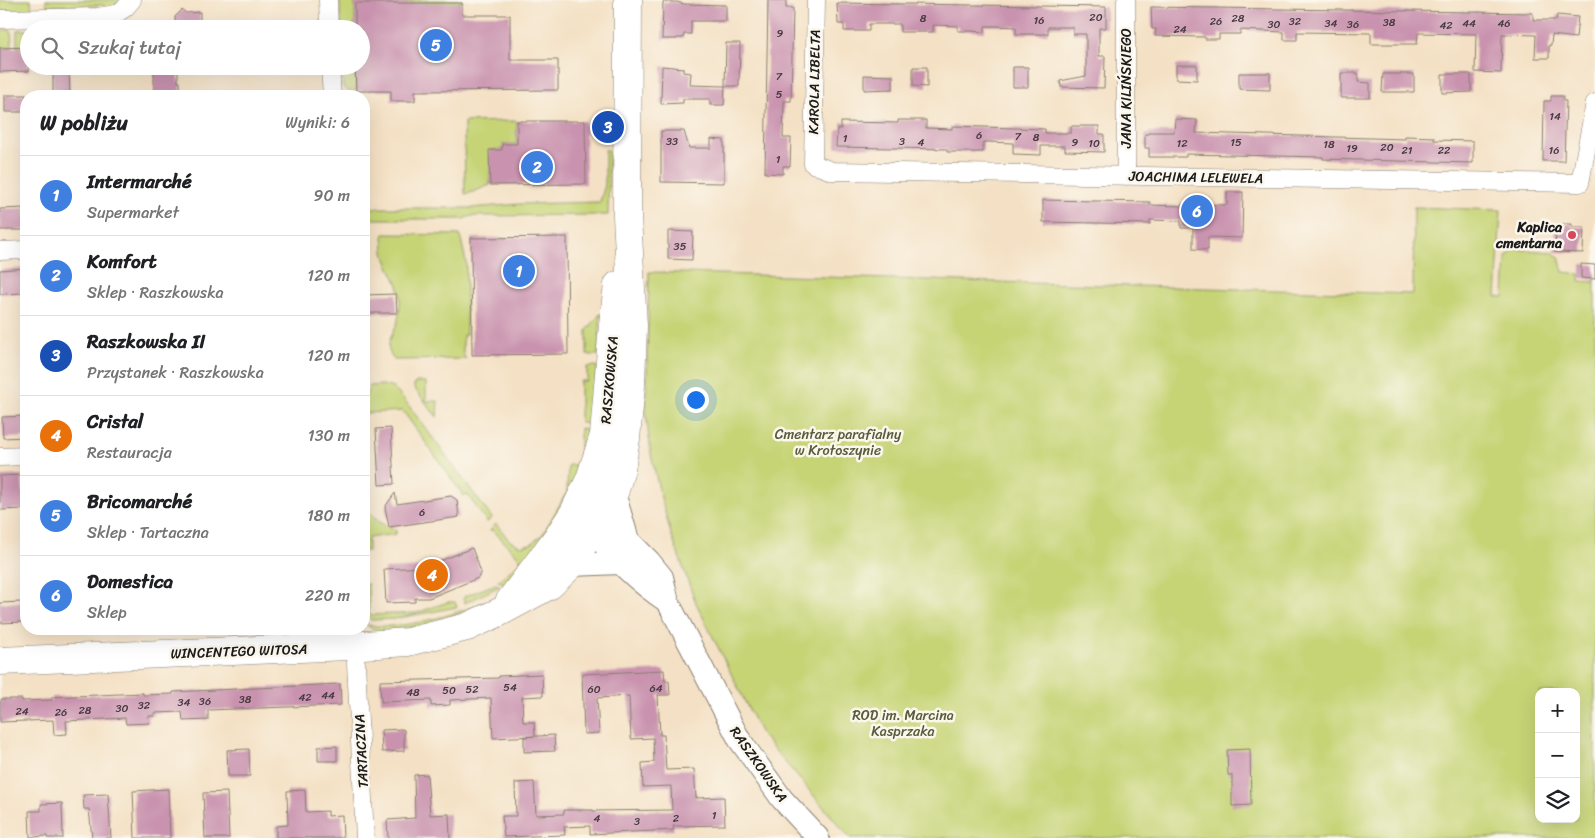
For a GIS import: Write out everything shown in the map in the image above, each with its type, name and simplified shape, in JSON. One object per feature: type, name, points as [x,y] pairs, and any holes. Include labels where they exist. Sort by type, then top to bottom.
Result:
[{"type":"main road","name":"RASZKOWSKA","points":[[583,521],[614,493],[626,439],[632,385],[633,326],[628,216],[628,0]]},
{"type":"main road","name":"RASZKOWSKA","points":[[583,521],[590,479],[604,435],[613,324],[628,216]]},
{"type":"main road","name":"WINCENTEGO WITOSA","points":[[0,661],[358,642],[408,642],[467,627],[502,611],[550,585],[571,565],[583,521]]},
{"type":"main road","name":"WINCENTEGO WITOSA","points":[[502,611],[560,534],[583,521]]},
{"type":"street","points":[[0,19],[116,14],[132,0]]},
{"type":"street","points":[[328,0],[329,20]]},
{"type":"street","name":"KAROLA LIBELTA","points":[[813,164],[816,0]]},
{"type":"street","name":"JANA KILIŃSKIEGO","points":[[1126,0],[1126,176]]},
{"type":"street","points":[[331,75],[332,90]]},
{"type":"street","name":"JOACHIMA LELEWELA","points":[[813,164],[832,171],[1580,183],[1595,103]]},
{"type":"street","points":[[0,251],[20,250]]},
{"type":"street","points":[[0,457],[20,456]]},
{"type":"street","points":[[614,493],[628,540]]},
{"type":"street","name":"RASZKOWSKA","points":[[583,521],[628,540],[662,577],[668,602],[739,739],[782,799],[818,838]]},
{"type":"street","name":"RASZKOWSKA","points":[[583,521],[620,563],[653,592],[668,602]]},
{"type":"street","points":[[571,565],[620,563]]},
{"type":"street","name":"TARTACZNA","points":[[358,642],[366,838]]},
{"type":"green space","points":[[0,0],[31,0],[32,11],[0,12]]},
{"type":"green space","points":[[46,0],[123,0],[105,10],[104,5],[47,6]]},
{"type":"green space","points":[[340,0],[462,0],[462,3],[355,3],[355,20],[341,20]]},
{"type":"green space","points":[[0,30],[11,30],[12,47],[0,48]]},
{"type":"green space","points":[[17,30],[20,30],[20,47],[17,47]]},
{"type":"green space","points":[[342,75],[355,75],[356,90],[347,90],[343,87]]},
{"type":"green space","points":[[517,121],[517,144],[503,144],[502,150],[490,150],[490,185],[465,194],[464,122]]},
{"type":"green space","points":[[605,150],[609,150],[608,215],[471,216],[463,219],[370,219],[370,208],[470,208],[520,204],[600,202],[605,185]]},
{"type":"green space","name":"Cmentarz parafialny w Krotoszynie","points":[[1414,207],[1501,210],[1496,297],[1504,297],[1506,257],[1515,249],[1552,252],[1559,257],[1563,272],[1580,274],[1580,281],[1594,282],[1595,274],[1595,838],[850,838],[761,734],[696,603],[671,534],[651,454],[646,414],[649,272],[1413,294]]},
{"type":"green space","points":[[384,234],[460,235],[466,262],[466,335],[463,335],[463,354],[466,359],[394,360],[389,351],[389,344],[398,319],[400,297],[398,284],[384,254]]},
{"type":"green space","points":[[601,313],[598,355],[587,355],[587,330]]},
{"type":"green space","points":[[597,366],[591,426],[580,422],[580,381],[587,381],[587,367]]},
{"type":"green space","points":[[426,382],[426,401],[438,401],[437,417],[414,388],[414,384]]},
{"type":"green space","points":[[383,385],[393,388],[403,398],[492,518],[487,522],[467,494],[464,496],[403,411],[370,413],[370,386]]},
{"type":"green space","points":[[580,428],[591,431],[584,461],[554,524],[516,573],[504,583],[498,581],[522,561],[494,531],[490,530],[496,524],[509,540],[520,546],[531,544],[543,534],[567,492],[568,465],[580,465]]},
{"type":"green space","points":[[370,513],[386,526],[396,530],[396,534],[370,538]]},
{"type":"green space","points":[[496,584],[500,586],[465,603],[463,599],[465,596]]},
{"type":"green space","points":[[486,601],[467,611],[433,624],[377,633],[370,627],[370,625],[395,626],[411,624],[459,612]]},
{"type":"green space","points":[[448,602],[455,602],[457,607],[394,619],[371,620],[370,614],[416,613]]},
{"type":"building","points":[[768,0],[786,0],[786,8],[793,8],[791,101],[784,101],[783,138],[791,138],[790,166],[783,166],[783,174],[765,173]]},
{"type":"building","points":[[663,2],[726,5],[726,21],[691,21],[691,34],[684,34],[683,38],[662,39]]},
{"type":"building","points":[[355,3],[462,3],[462,15],[510,15],[510,60],[558,60],[558,90],[415,91],[415,101],[391,101],[391,91],[356,90],[355,75],[370,75],[370,20],[355,20]]},
{"type":"building","points":[[837,3],[1106,7],[1106,28],[1099,28],[1099,56],[1105,56],[1104,88],[1061,87],[1060,81],[1086,76],[1086,34],[1073,34],[1073,27],[1048,27],[1048,34],[1016,34],[1016,27],[985,26],[985,32],[958,31],[958,26],[933,25],[933,32],[900,32],[900,24],[869,24],[869,31],[844,31],[844,24],[838,24]]},
{"type":"building","points":[[1151,7],[1533,13],[1533,20],[1556,20],[1557,15],[1578,17],[1576,38],[1552,35],[1551,45],[1549,45],[1549,58],[1535,58],[1536,35],[1502,34],[1501,73],[1475,72],[1476,34],[1418,33],[1417,44],[1371,44],[1371,33],[1297,32],[1297,40],[1284,40],[1284,32],[1240,30],[1240,34],[1219,34],[1219,39],[1155,36],[1156,29],[1152,29]]},
{"type":"building","points":[[182,10],[186,13],[200,12],[200,20],[175,20],[175,17]]},
{"type":"building","points":[[726,43],[740,43],[739,86],[725,86]]},
{"type":"building","points":[[20,47],[20,71],[0,72],[0,48]]},
{"type":"building","points":[[1176,65],[1197,65],[1197,80],[1176,79]]},
{"type":"building","points":[[662,66],[683,68],[683,72],[691,73],[690,85],[725,86],[724,105],[710,105],[710,99],[683,99],[683,103],[661,104]]},
{"type":"building","points":[[913,67],[927,67],[927,87],[913,86]]},
{"type":"building","points":[[1013,67],[1028,67],[1028,87],[1013,87]]},
{"type":"building","points":[[1239,73],[1270,73],[1270,90],[1239,89]]},
{"type":"building","points":[[1341,73],[1358,73],[1358,82],[1370,83],[1370,98],[1341,98]]},
{"type":"building","points":[[1383,74],[1414,74],[1414,92],[1382,92]]},
{"type":"building","points":[[1442,74],[1471,74],[1471,92],[1442,93]]},
{"type":"building","points":[[53,75],[69,75],[70,90],[53,90]]},
{"type":"building","points":[[154,75],[178,75],[181,90],[154,90]]},
{"type":"building","points":[[864,75],[893,76],[893,89],[864,90]]},
{"type":"building","points":[[5,95],[20,95],[20,112],[5,112]]},
{"type":"building","points":[[1551,96],[1563,96],[1563,101],[1566,101],[1564,161],[1543,161],[1544,101],[1551,101]]},
{"type":"building","points":[[1175,119],[1197,120],[1196,133],[1405,139],[1405,136],[1434,137],[1434,140],[1473,141],[1473,163],[1186,154],[1186,157],[1149,157],[1149,148],[1145,148],[1145,134],[1149,134],[1149,132],[1174,132]]},
{"type":"building","points":[[898,120],[926,120],[926,128],[952,129],[952,126],[1045,129],[1045,133],[1071,133],[1071,126],[1099,126],[1099,134],[1104,134],[1104,152],[1065,151],[1065,146],[1041,146],[1041,155],[1013,154],[1013,143],[988,142],[983,142],[983,152],[947,152],[947,149],[836,147],[837,129],[841,129],[841,122],[898,123]]},
{"type":"building","points":[[517,121],[585,121],[586,184],[490,185],[489,150],[502,150],[502,144],[517,144]]},
{"type":"building","points":[[661,131],[684,131],[689,148],[711,148],[711,139],[724,140],[724,183],[661,182]]},
{"type":"building","points":[[1227,192],[1243,192],[1242,238],[1208,237],[1208,250],[1193,249],[1193,228],[1181,228],[1181,221],[1150,220],[1150,224],[1043,222],[1043,200],[1150,202],[1150,205],[1182,206],[1182,204],[1227,205]]},
{"type":"building","points":[[20,208],[20,230],[0,230],[0,209]]},
{"type":"building","name":"Kaplica cmentarna","points":[[1556,224],[1572,224],[1572,227],[1584,227],[1583,253],[1555,252]]},
{"type":"building","points":[[668,231],[693,232],[692,260],[668,259]]},
{"type":"building","points":[[567,237],[568,354],[472,355],[471,238]]},
{"type":"building","points":[[1581,264],[1595,265],[1595,279],[1581,278]]},
{"type":"building","points":[[20,268],[20,293],[0,294],[0,270]]},
{"type":"building","points":[[396,294],[397,313],[370,313],[370,295]]},
{"type":"building","points":[[20,416],[20,437],[3,438],[2,417]]},
{"type":"building","points":[[391,428],[394,484],[379,485],[376,429]]},
{"type":"building","points":[[20,475],[20,509],[0,510],[0,476]]},
{"type":"building","points":[[395,493],[397,504],[451,496],[457,500],[459,517],[389,527],[385,507]]},
{"type":"building","points":[[472,548],[481,572],[478,578],[429,598],[415,598],[415,602],[386,603],[384,569],[425,567]]},
{"type":"building","points":[[20,602],[20,622],[0,623],[0,603]]},
{"type":"building","points":[[664,670],[665,681],[669,681],[670,695],[658,695],[660,735],[664,735],[666,770],[694,769],[696,798],[724,797],[725,825],[673,826],[674,830],[590,834],[590,826],[564,827],[565,835],[504,837],[502,816],[516,816],[515,783],[534,782],[536,815],[564,814],[564,810],[672,810],[671,786],[643,787],[642,763],[654,762],[653,738],[631,739],[629,696],[597,698],[599,733],[584,734],[582,674]]},
{"type":"building","points":[[542,674],[543,696],[522,697],[523,722],[534,722],[535,736],[493,738],[491,698],[450,700],[450,705],[431,706],[431,700],[381,702],[380,681],[499,678],[499,676]]},
{"type":"building","points":[[340,684],[341,705],[208,710],[208,720],[183,721],[182,712],[154,713],[154,716],[148,716],[149,723],[126,724],[125,718],[66,721],[67,734],[54,735],[53,720],[0,722],[1,699],[22,699],[22,701],[52,700],[52,697],[143,693],[143,695],[173,694],[173,692]]},
{"type":"building","points":[[381,730],[404,730],[404,751],[382,752]]},
{"type":"building","points":[[554,735],[555,751],[524,752],[524,737]]},
{"type":"building","points":[[337,746],[337,761],[318,761],[318,747]]},
{"type":"building","points":[[249,749],[250,776],[228,776],[227,750]]},
{"type":"building","points":[[1250,749],[1251,805],[1232,806],[1232,775],[1228,775],[1227,750]]},
{"type":"building","points":[[427,774],[430,815],[449,814],[450,838],[388,838],[387,820],[415,818],[414,775]]},
{"type":"building","points":[[168,789],[170,838],[135,838],[133,791]]},
{"type":"building","points":[[305,790],[306,812],[328,811],[328,816],[342,815],[343,838],[276,838],[276,826],[288,825],[287,791]]},
{"type":"building","points":[[227,792],[229,838],[205,838],[203,793]]},
{"type":"building","points":[[108,794],[111,838],[92,838],[89,809],[84,809],[83,795]]},
{"type":"building","points":[[62,803],[63,838],[47,838],[47,836],[30,837],[29,811],[41,811],[41,804]]},
{"type":"place","name":"Bricomarché","points":[[436,45]]},
{"type":"place","name":"Raszkowska II","points":[[608,127]]},
{"type":"place","name":"Komfort","points":[[537,167]]},
{"type":"place","name":"Domestica","points":[[1197,211]]},
{"type":"place","name":"Kaplica cmentarna","points":[[1572,235]]},
{"type":"place","name":"Intermarché","points":[[519,271]]},
{"type":"place","name":"Cristal","points":[[432,575]]},
{"type":"park label","name":"ROD im. Marcina Kasprzaka","points":[[903,724]]}]
